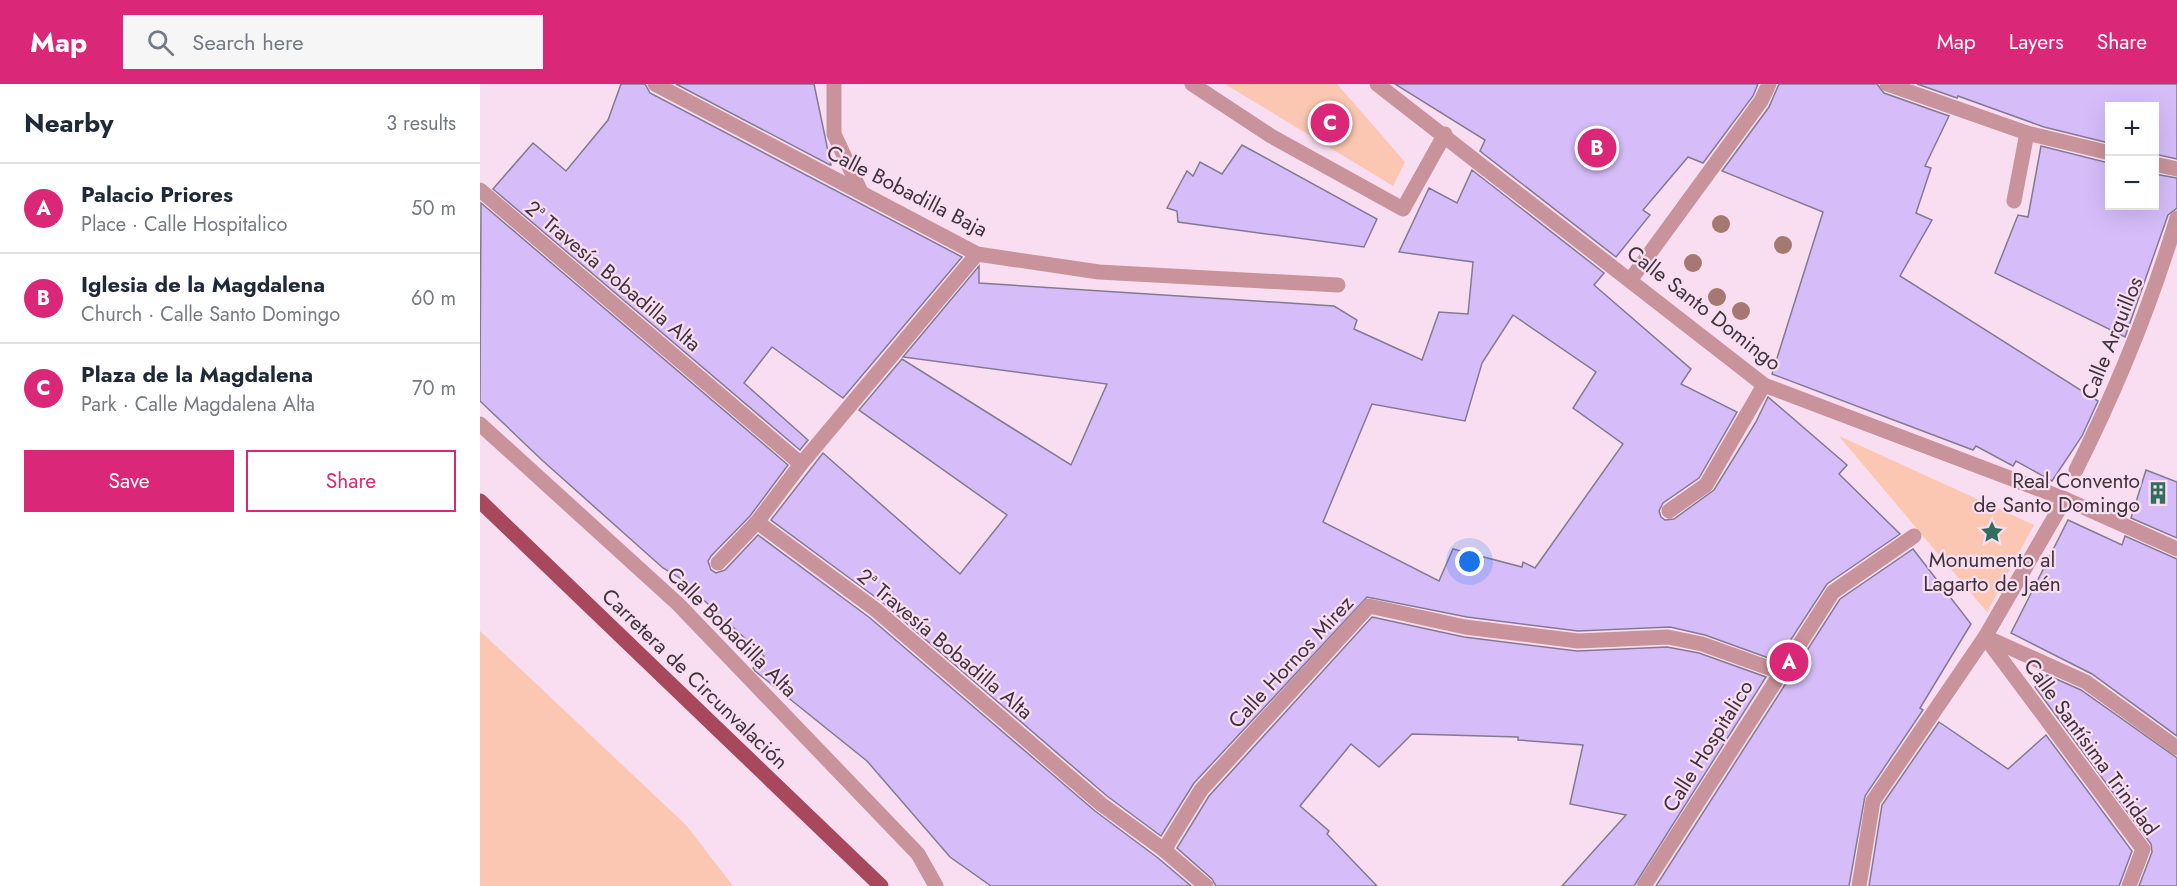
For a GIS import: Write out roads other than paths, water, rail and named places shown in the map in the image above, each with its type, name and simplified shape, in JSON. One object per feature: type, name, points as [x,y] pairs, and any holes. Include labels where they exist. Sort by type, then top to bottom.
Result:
[{"type":"main road","name":"Carretera de Circunvalación","points":[[480,501],[881,886]]},
{"type":"street","name":"Calle Bobadilla Baja","points":[[655,84],[860,190],[977,254],[1099,272],[1338,285]]},
{"type":"street","points":[[834,84],[834,134],[860,190]]},
{"type":"street","points":[[1192,84],[1271,136],[1403,209],[1445,134]]},
{"type":"street","name":"Calle Santo Domingo","points":[[1377,84],[1445,134],[1764,385],[2065,499],[2177,549]]},
{"type":"street","points":[[1631,279],[1761,101],[1769,84]]},
{"type":"street","points":[[1887,84],[2027,133],[2105,152]]},
{"type":"street","points":[[2014,201],[2027,133]]},
{"type":"street","points":[[2159,165],[2177,169]]},
{"type":"street","name":"2ª Travesía Bobadilla Alta","points":[[480,190],[801,464]]},
{"type":"street","name":"Calle Arquillos","points":[[2076,470],[2112,397],[2158,281],[2177,218]]},
{"type":"street","name":"Calle Bobadilla Alta","points":[[718,563],[757,522],[801,464],[977,254]]},
{"type":"street","points":[[1669,511],[1706,485],[1764,385]]},
{"type":"street","name":"Calle Bobadilla Alta","points":[[480,424],[678,604],[918,854],[936,886]]},
{"type":"street","points":[[1859,886],[1873,801],[1985,637],[2065,499]]},
{"type":"street","name":"2ª Travesía Bobadilla Alta","points":[[757,522],[876,610],[1101,804],[1164,850]]},
{"type":"street","name":"Calle Hospitalico","points":[[1644,886],[1833,592],[1914,536]]},
{"type":"street","name":"Calle Hornos Mirez","points":[[1164,850],[1202,790],[1369,606],[1465,627],[1578,640],[1668,638],[1702,644],[1780,672]]},
{"type":"street","points":[[1985,637],[2086,682],[2177,748]]},
{"type":"street","name":"Calle Santísima Trinidad","points":[[1985,637],[2143,849],[2129,886]]},
{"type":"street","points":[[1164,850],[1206,886]]},
{"type":"place","name":"Plaza de la Magdalena","points":[[1330,123]]},
{"type":"place","name":"Iglesia de la Magdalena","points":[[1597,148]]},
{"type":"place","name":"Real Convento de Santo Domingo","points":[[2158,493]]},
{"type":"place","name":"Monumento al Lagarto de Jaén","points":[[1992,532]]},
{"type":"place","name":"Palacio Priores","points":[[1789,662]]}]
